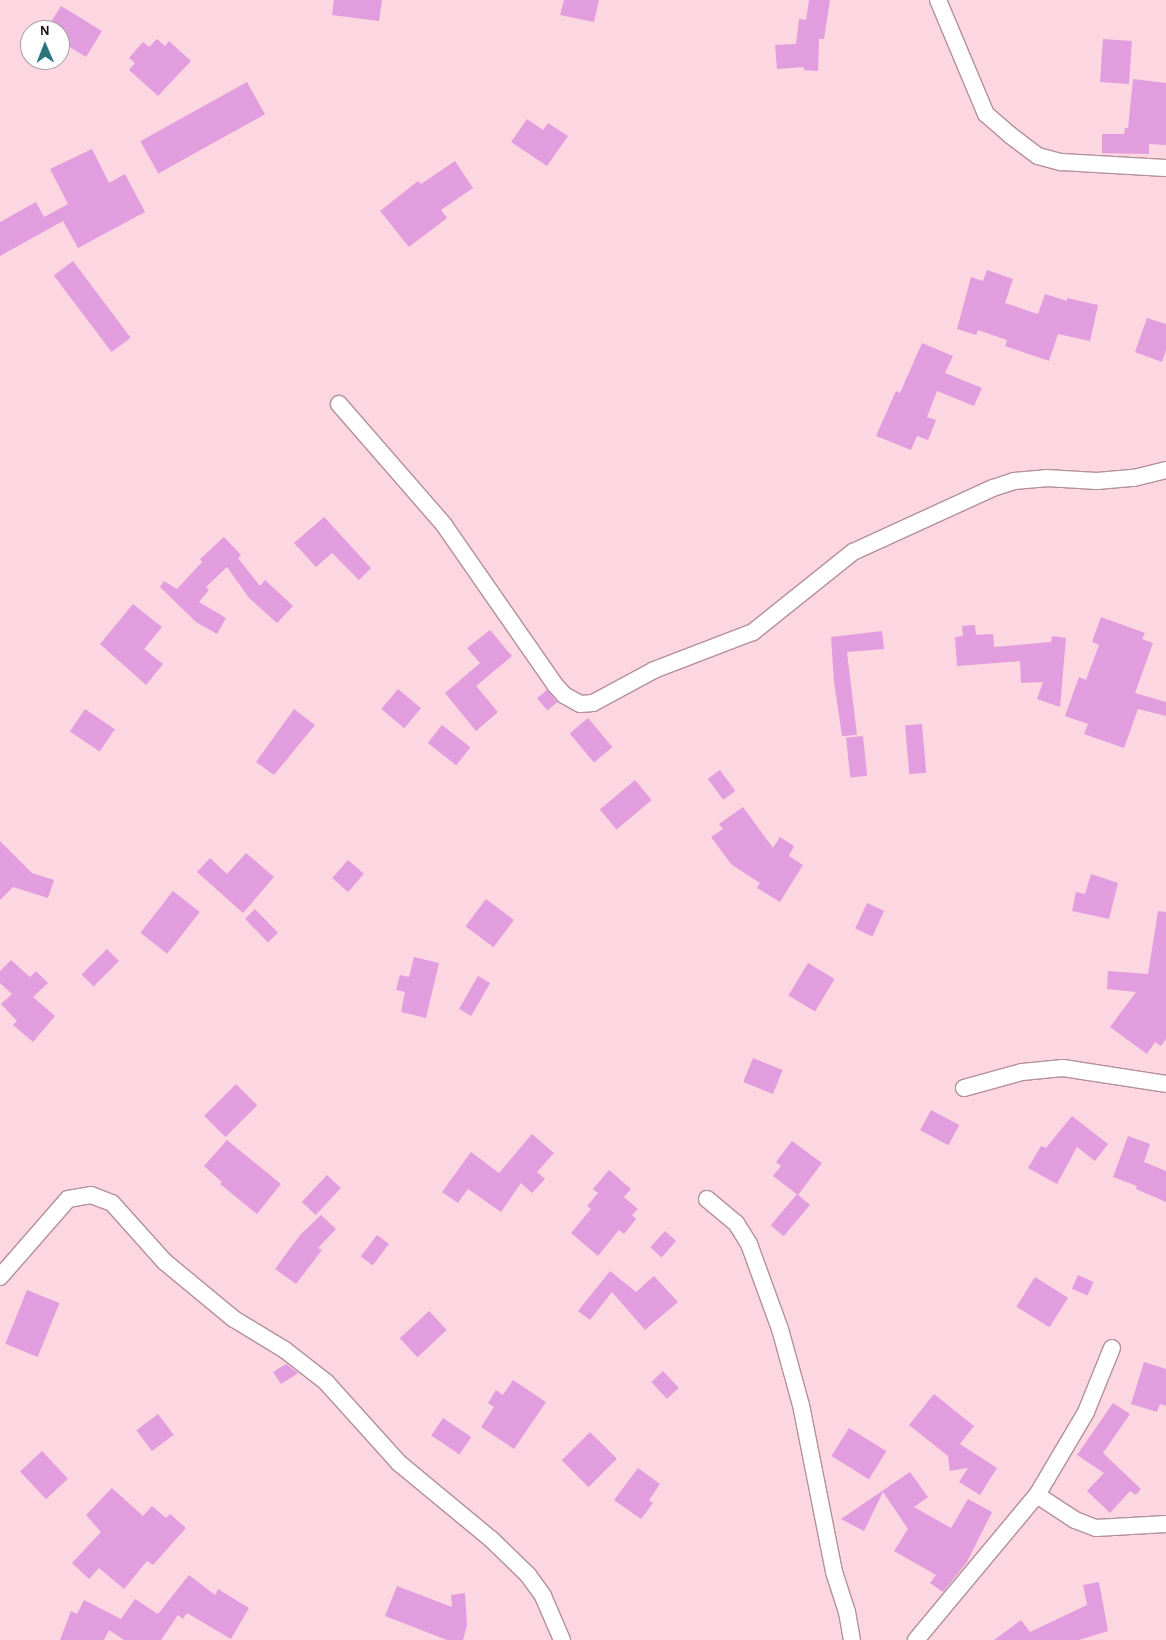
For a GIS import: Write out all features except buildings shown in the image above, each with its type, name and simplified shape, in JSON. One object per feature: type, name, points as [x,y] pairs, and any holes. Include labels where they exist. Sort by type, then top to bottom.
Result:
[{"type":"street","points":[[938,0],[986,114],[1038,156],[1061,162],[1166,168]]},
{"type":"street","points":[[339,404],[444,524],[556,686],[564,695],[580,704],[593,703],[663,666],[753,632],[853,552],[993,488],[1022,480],[1106,480],[1166,470]]},
{"type":"street","points":[[964,1088],[1022,1072],[1063,1068],[1166,1084]]},
{"type":"street","points":[[0,1277],[68,1199],[91,1195],[112,1203],[165,1262],[234,1319],[286,1350],[326,1382],[399,1463],[492,1538],[528,1575],[543,1596],[562,1640]]},
{"type":"street","points":[[707,1199],[736,1223],[748,1244],[780,1329],[801,1405],[834,1572],[847,1612],[852,1640]]},
{"type":"street","points":[[916,1640],[1037,1495],[1086,1412],[1112,1348]]},
{"type":"street","points":[[1037,1495],[1075,1520],[1096,1528],[1166,1524]]}]
